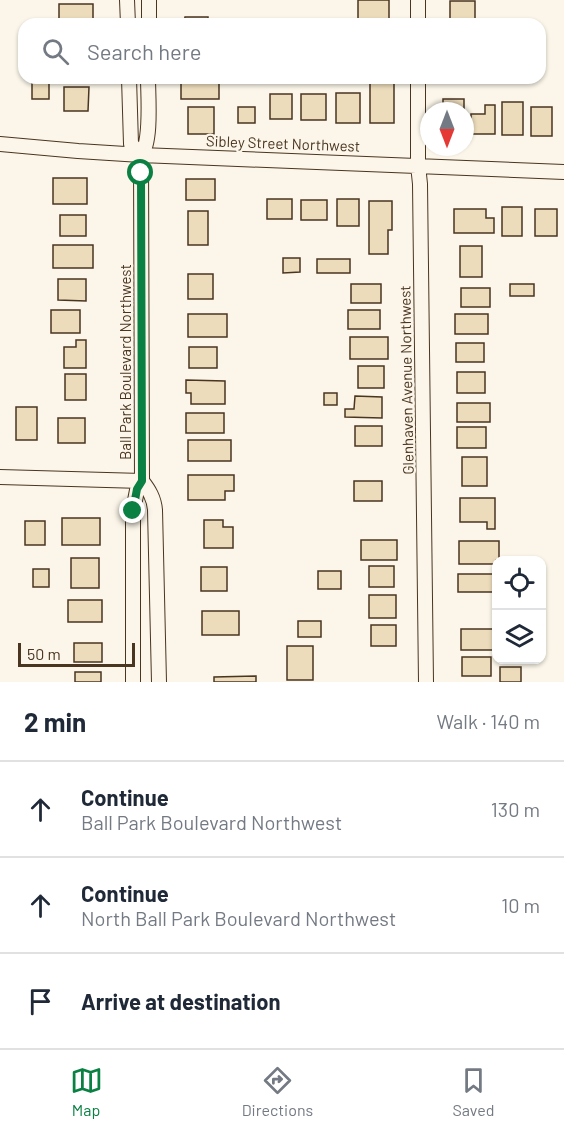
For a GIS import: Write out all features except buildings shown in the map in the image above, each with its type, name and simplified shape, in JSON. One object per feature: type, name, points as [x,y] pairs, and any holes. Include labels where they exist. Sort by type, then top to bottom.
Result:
[{"type":"street","points":[[127,0],[128,18]]},
{"type":"street","points":[[149,0],[149,18]]},
{"type":"street","points":[[418,0],[418,18]]},
{"type":"street","name":"Ball Park Boulevard Northwest","points":[[129,84],[131,144],[141,155],[142,481],[150,490],[155,510],[159,682]]},
{"type":"street","points":[[141,155],[145,150],[147,138],[148,84]]},
{"type":"street","name":"Glenhaven Avenue Northwest","points":[[418,84],[426,682]]},
{"type":"street","name":"Sibley Street Northwest","points":[[0,144],[141,155],[564,172]]},
{"type":"street","points":[[0,477],[142,481]]},
{"type":"street","points":[[133,682],[133,511],[137,489],[142,481]]},
{"type":"route","points":[[133,511],[137,489],[142,481],[141,173]]}]
